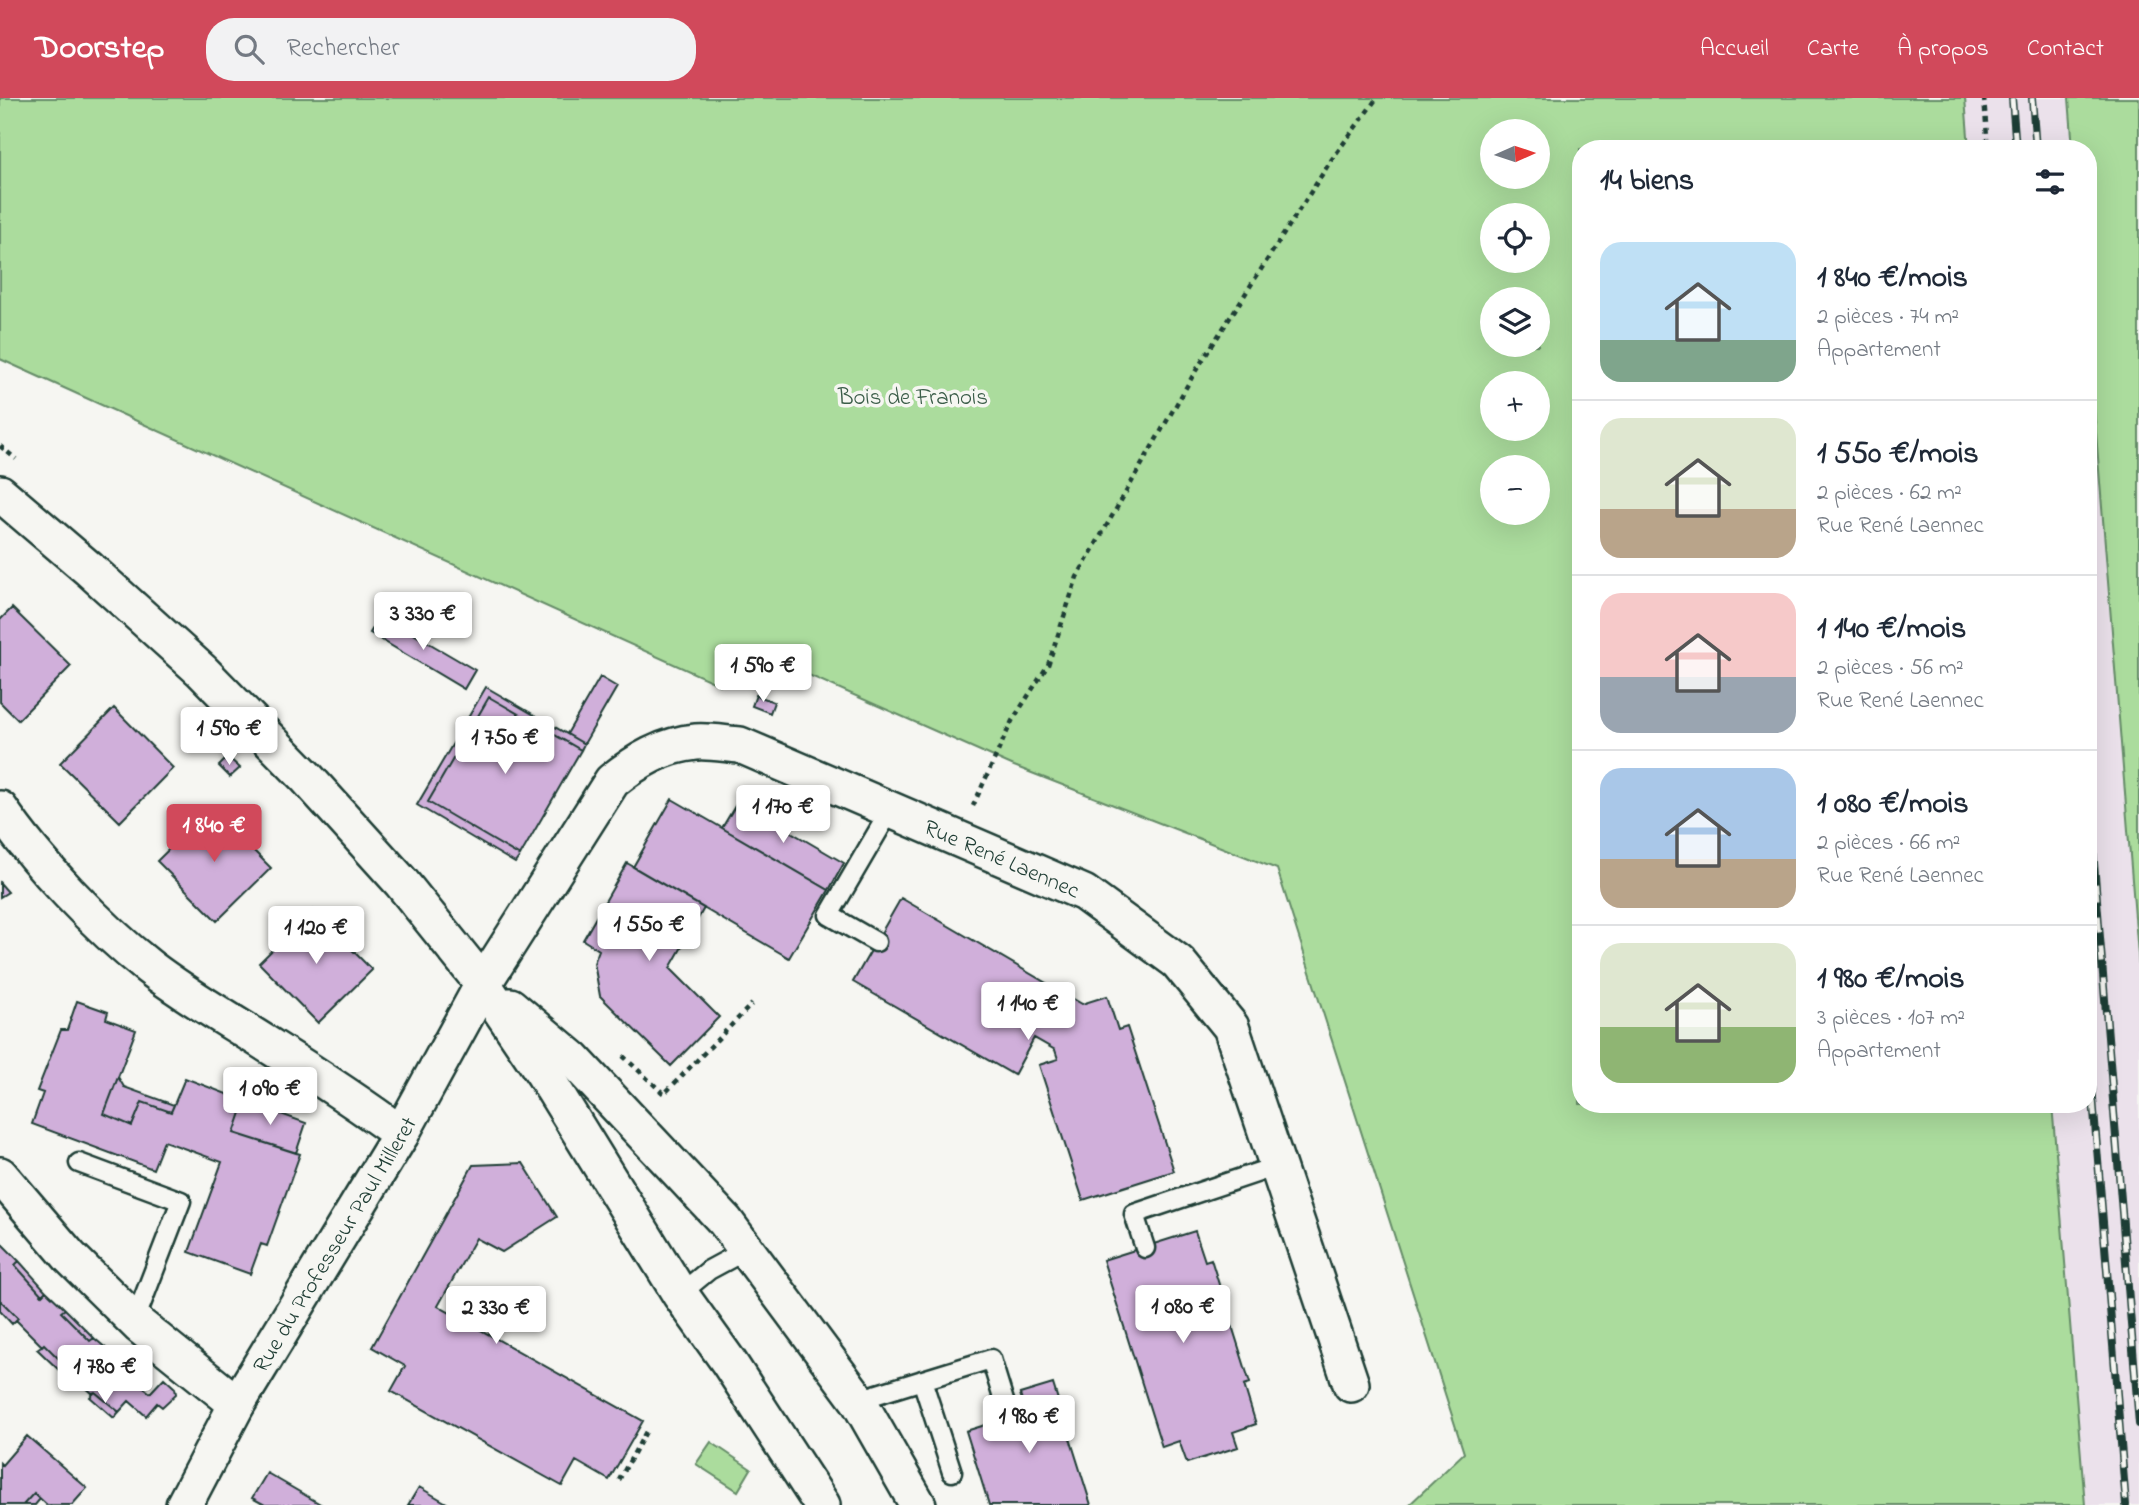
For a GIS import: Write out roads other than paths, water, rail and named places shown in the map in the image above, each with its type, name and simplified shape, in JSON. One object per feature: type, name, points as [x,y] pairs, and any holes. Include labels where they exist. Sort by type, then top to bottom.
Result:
[{"type":"street","points":[[0,493],[202,671],[288,758],[401,882],[483,984],[544,1074],[680,1294],[728,1362],[821,1505]]},
{"type":"street","name":"Rue René Laennec","points":[[483,984],[612,780],[636,761],[664,749],[697,742],[740,745],[1084,893],[1178,962],[1231,1027],[1350,1384]]},
{"type":"street","points":[[0,808],[57,879],[109,933],[148,966],[401,1134]]},
{"type":"street","points":[[483,984],[573,1059],[725,1221],[858,1400],[918,1505]]},
{"type":"street","name":"Rue du Professeur Paul Milleret","points":[[184,1505],[237,1404],[401,1134],[483,984]]},
{"type":"street","points":[[0,1175],[70,1257],[135,1320],[237,1404]]},
{"type":"lane","points":[[876,942],[829,915],[891,809]]},
{"type":"lane","points":[[79,1163],[181,1201],[135,1320]]},
{"type":"lane","points":[[1145,1248],[1134,1214],[1278,1166]]},
{"type":"lane","points":[[680,1294],[709,1269],[746,1250]]},
{"type":"lane","points":[[858,1400],[991,1359],[1007,1411]]},
{"type":"lane","points":[[922,1380],[952,1472]]},
{"type":"railway","points":[[2012,98],[2015,140]]},
{"type":"railway","points":[[2032,98],[2035,140]]},
{"type":"railway","points":[[2097,900],[2139,1424]]},
{"type":"railway","points":[[2094,1113],[2126,1505]]},
{"type":"park label","name":"Bois de Franois","points":[[913,396]]}]
